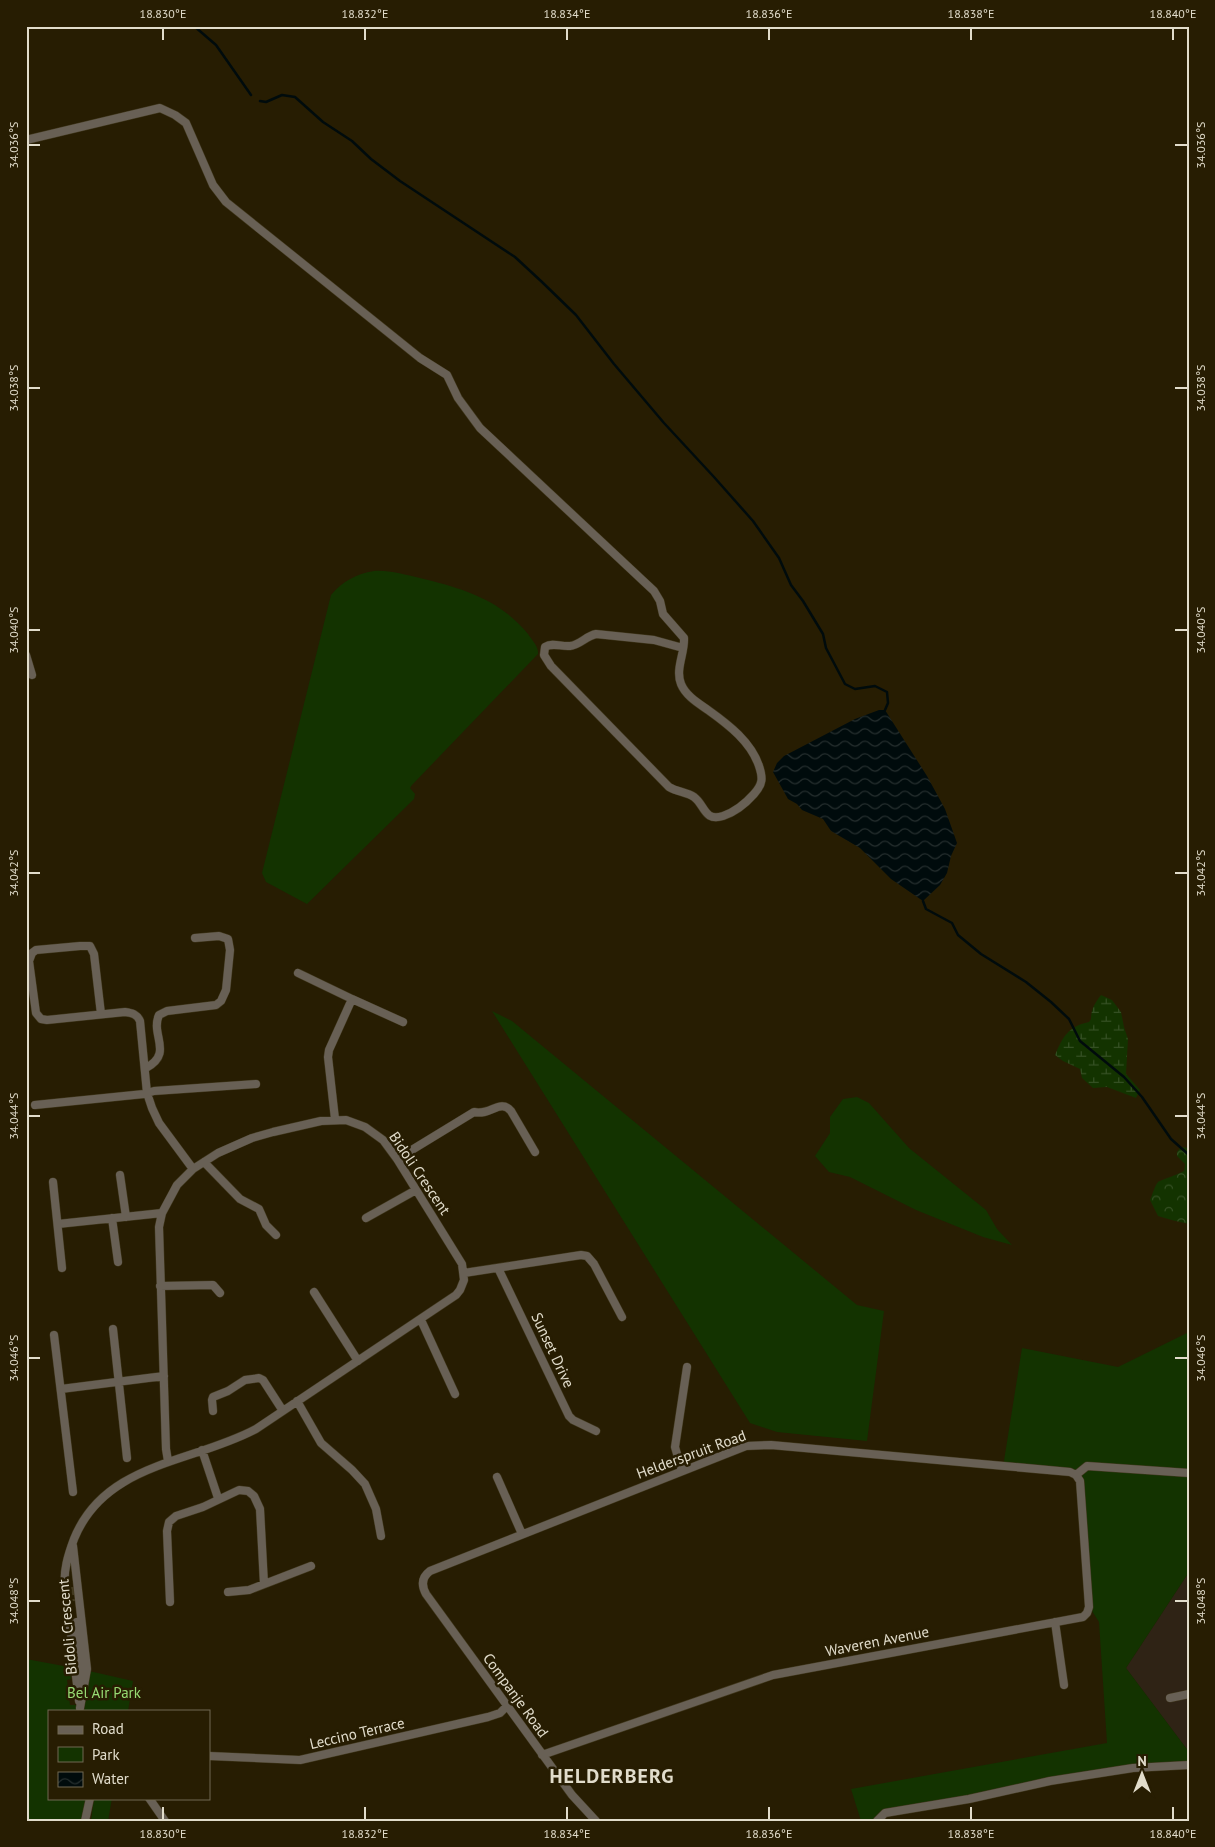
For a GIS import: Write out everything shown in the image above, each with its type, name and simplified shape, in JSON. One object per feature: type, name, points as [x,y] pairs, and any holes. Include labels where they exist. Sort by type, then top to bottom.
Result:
[{"type":"street","points":[[26,140],[160,108],[174,115],[186,123],[213,185],[226,202],[420,358],[447,375],[458,398],[480,428],[654,591],[660,601],[663,614],[683,636],[684,640],[680,678],[683,688],[695,701],[724,722],[750,747],[755,755],[762,778],[761,785],[747,801],[728,814],[718,817],[708,814],[694,797],[669,787],[568,684],[547,661],[544,652],[545,647],[550,644],[570,646],[587,636],[596,634],[654,640],[683,648]]},
{"type":"street","points":[[26,655],[32,674]]},
{"type":"street","points":[[146,1068],[156,1060],[160,1053],[157,1023],[159,1015],[167,1011],[216,1005],[224,996],[230,950],[228,939],[219,936],[194,938]]},
{"type":"street","points":[[101,1014],[94,954],[90,946],[36,950],[32,953],[29,961],[38,1017],[47,1020],[125,1012],[135,1014],[140,1021],[148,1093],[152,1108],[159,1123],[193,1169]]},
{"type":"street","points":[[298,973],[352,1000],[403,1022]]},
{"type":"street","points":[[334,1120],[328,1056],[352,1000]]},
{"type":"street","points":[[36,1105],[154,1091],[256,1084]]},
{"type":"street","points":[[397,1159],[474,1112],[489,1112],[500,1106],[508,1108],[536,1152]]},
{"type":"street","name":"Bidoli Crescent","points":[[73,1543],[69,1588],[67,1562],[73,1543],[78,1530],[87,1515],[113,1490],[132,1477],[168,1461],[247,1434],[421,1320],[460,1290],[464,1280],[462,1264],[397,1159],[383,1140],[375,1133],[356,1122],[334,1120],[321,1121],[252,1138],[218,1153],[193,1169],[177,1185],[162,1213],[158,1235],[168,1461]]},
{"type":"street","points":[[204,1162],[240,1199],[259,1209],[266,1225],[276,1235]]},
{"type":"street","points":[[120,1175],[126,1217]]},
{"type":"street","points":[[53,1182],[62,1268]]},
{"type":"street","points":[[366,1218],[416,1190]]},
{"type":"street","points":[[58,1224],[162,1213]]},
{"type":"street","points":[[112,1218],[118,1262]]},
{"type":"street","points":[[464,1273],[581,1255],[587,1256],[594,1264],[622,1317]]},
{"type":"street","name":"Sunset Drive","points":[[498,1268],[569,1416],[573,1420],[596,1431]]},
{"type":"street","points":[[160,1286],[213,1285],[220,1293]]},
{"type":"street","points":[[314,1292],[358,1361]]},
{"type":"street","points":[[421,1320],[455,1394]]},
{"type":"street","points":[[113,1328],[127,1458]]},
{"type":"street","points":[[54,1335],[73,1492]]},
{"type":"street","points":[[682,1471],[675,1447],[687,1367]]},
{"type":"street","points":[[60,1389],[164,1376]]},
{"type":"street","points":[[213,1411],[213,1397],[228,1391],[244,1380],[255,1378],[262,1380],[283,1411]]},
{"type":"street","points":[[297,1401],[320,1443],[352,1470],[369,1491],[376,1509],[381,1536]]},
{"type":"street","name":"Helderspruit Road","points":[[423,1580],[430,1571],[746,1446],[756,1445],[1070,1472],[1076,1475]]},
{"type":"street","points":[[202,1450],[218,1498]]},
{"type":"street","points":[[1076,1475],[1087,1466],[1189,1473]]},
{"type":"street","name":"Waveren Avenue","points":[[542,1755],[773,1675],[1084,1616],[1089,1607],[1080,1481],[1076,1475]]},
{"type":"street","points":[[497,1477],[522,1534]]},
{"type":"street","points":[[170,1602],[167,1531],[169,1522],[176,1516],[203,1507],[218,1498],[239,1490],[244,1490],[254,1496],[258,1503],[264,1584]]},
{"type":"street","name":"Bidoli Crescent","points":[[73,1543],[87,1669],[80,1684]]},
{"type":"street","points":[[228,1592],[249,1590],[311,1566]]},
{"type":"street","name":"Companje Road","points":[[423,1580],[423,1589],[426,1594],[542,1755],[572,1795],[596,1821]]},
{"type":"street","name":"Bidoli Crescent","points":[[80,1684],[70,1638],[71,1602],[80,1684],[80,1709]]},
{"type":"street","points":[[1055,1622],[1064,1685]]},
{"type":"street","points":[[1170,1698],[1189,1694]]},
{"type":"street","name":"Leccino Terrace","points":[[210,1756],[300,1760],[488,1717],[500,1713],[507,1706]]},
{"type":"street","points":[[877,1821],[885,1814],[969,1799],[1050,1781],[1133,1768],[1189,1765]]},
{"type":"street","points":[[86,1821],[90,1800]]},
{"type":"street","points":[[150,1800],[164,1821]]},
{"type":"shaded area","points":[[1189,1572],[1189,1752],[1126,1668]]},
{"type":"green space","points":[[374,571],[392,572],[420,578],[450,586],[479,597],[505,612],[517,622],[535,644],[538,654],[412,785],[410,788],[415,794],[414,799],[307,904],[266,882],[262,873],[331,595],[350,579]]},
{"type":"green space","points":[[1101,995],[1112,1000],[1121,1012],[1128,1039],[1126,1074],[1140,1090],[1136,1098],[1107,1087],[1093,1088],[1082,1078],[1080,1069],[1055,1055],[1071,1030],[1089,1022],[1094,1006]]},
{"type":"green space","points":[[492,1011],[512,1021],[857,1305],[884,1311],[867,1441],[777,1432],[750,1423]]},
{"type":"green space","points":[[857,1097],[869,1103],[909,1148],[986,1210],[997,1229],[1012,1245],[983,1237],[916,1210],[850,1177],[829,1172],[815,1156],[830,1133],[830,1117],[843,1099]]},
{"type":"green space","points":[[1181,1147],[1189,1148],[1189,1224],[1158,1216],[1150,1200],[1158,1182],[1184,1171],[1185,1164],[1177,1156],[1177,1152]]},
{"type":"green space","points":[[1189,1332],[1189,1473],[1094,1466],[1076,1475],[1003,1467],[1022,1348],[1118,1367]]},
{"type":"green space","points":[[1087,1469],[1189,1476],[1189,1572],[1126,1668],[1189,1752],[1189,1765],[1133,1768],[885,1813],[877,1821],[861,1821],[851,1789],[1107,1743],[1099,1622],[1092,1611],[1082,1474]]},
{"type":"green space","name":"Bel Air Park","points":[[26,1659],[69,1667],[71,1679],[67,1680],[70,1705],[76,1705],[77,1710],[48,1710],[48,1800],[86,1800],[82,1821],[26,1821]]},
{"type":"green space","name":"Bel Air Park","points":[[89,1671],[133,1681],[128,1710],[84,1710]]},
{"type":"green space","points":[[94,1800],[112,1800],[108,1821],[91,1821]]},
{"type":"water","points":[[879,710],[885,710],[927,776],[945,809],[957,843],[951,856],[947,873],[940,885],[923,901],[891,879],[860,848],[831,831],[823,819],[802,810],[797,804],[788,799],[773,772],[777,763],[784,756],[855,719]]},
{"type":"waterway","points":[[194,26],[216,45],[251,95]]},
{"type":"waterway","points":[[260,101],[266,102],[282,95],[295,97],[323,122],[352,141],[371,159],[400,181],[515,257],[576,315],[664,423],[753,521],[779,558],[791,585],[823,634],[826,648],[845,684],[855,689],[875,686],[887,692],[888,703],[885,710]]},
{"type":"waterway","points":[[923,901],[926,909],[952,923],[958,935],[981,954],[1026,982],[1069,1019],[1080,1041],[1124,1077],[1142,1097],[1171,1139],[1189,1155]]},
{"type":"tunnel","points":[[74,1587],[75,1601]]},
{"type":"tunnel","points":[[65,1588],[67,1602]]},
{"type":"district","name":"HELDERBERG","points":[[612,1776]]}]
